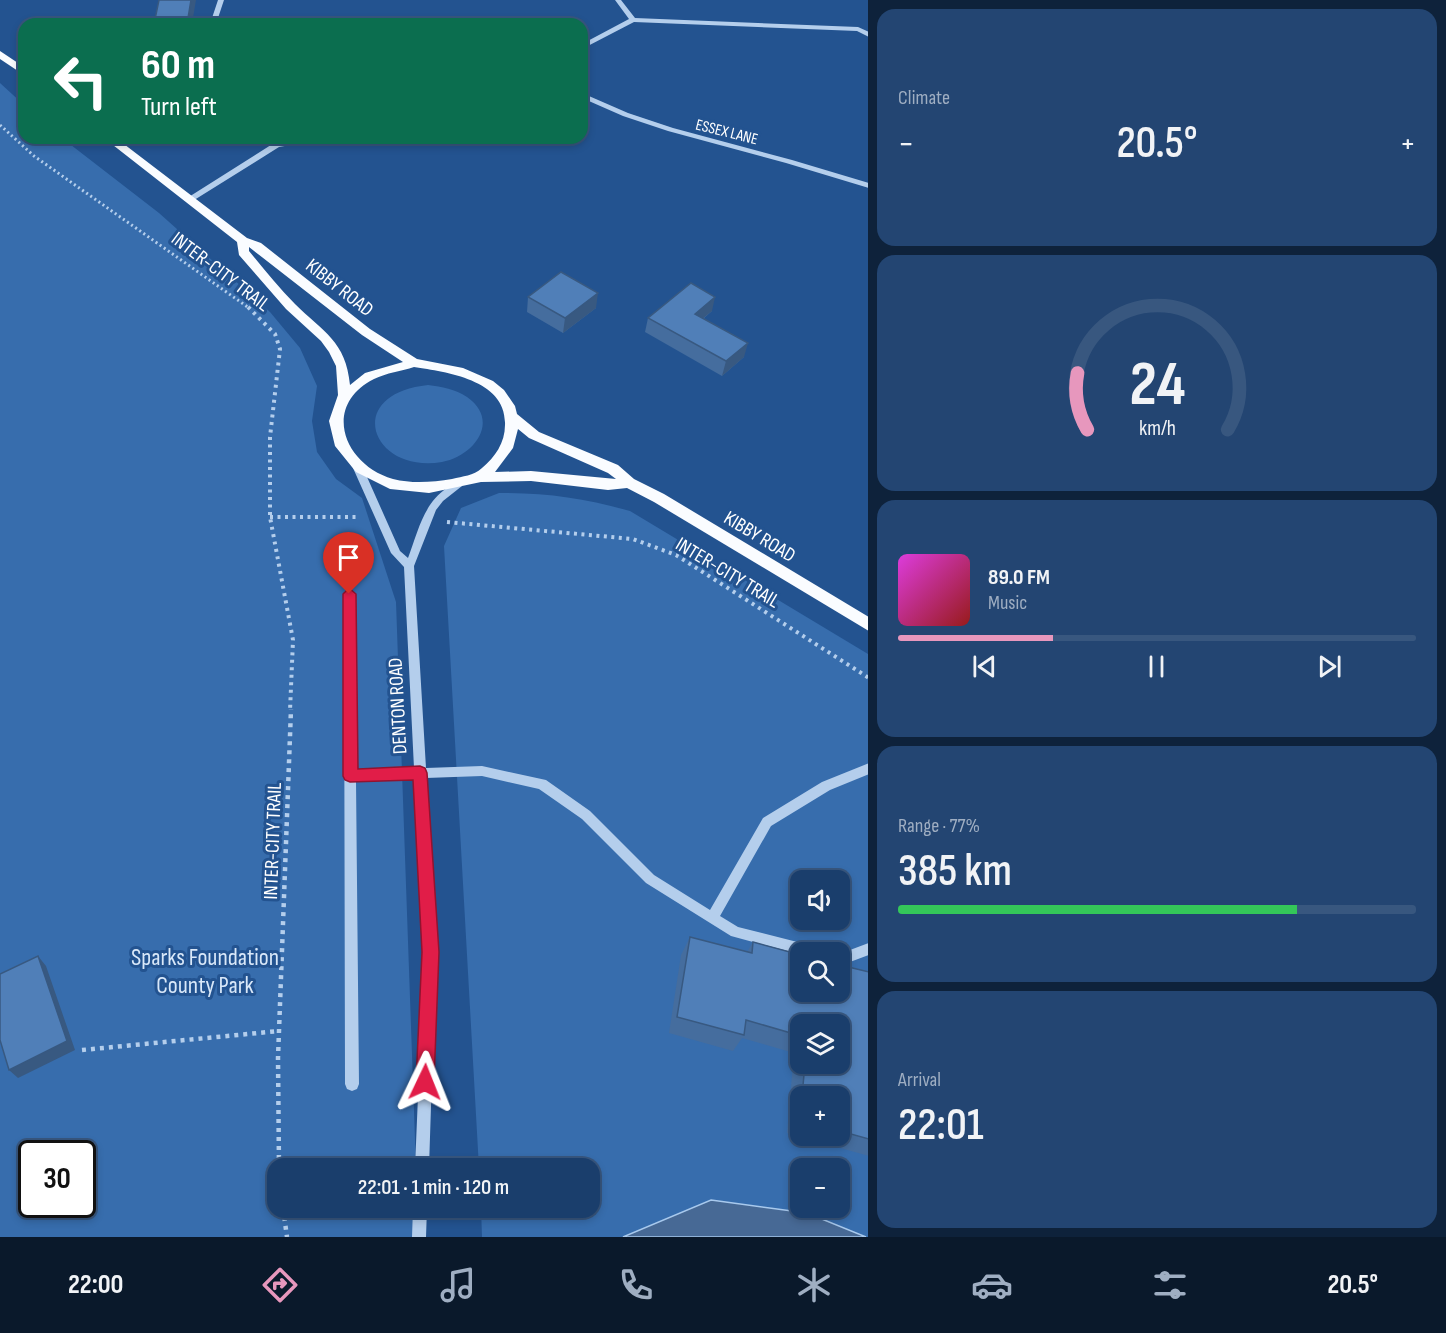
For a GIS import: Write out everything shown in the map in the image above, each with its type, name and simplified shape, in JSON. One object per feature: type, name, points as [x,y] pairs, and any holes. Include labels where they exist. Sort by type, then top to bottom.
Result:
[{"type":"main road","points":[[0,54],[18,68]]},
{"type":"main road","name":"KIBBY ROAD","points":[[116,144],[243,241],[257,246],[366,332],[414,363]]},
{"type":"main road","name":"KIBBY ROAD","points":[[243,241],[243,252],[290,306],[325,338],[335,351],[342,366],[345,396]]},
{"type":"main road","points":[[414,363],[462,371],[486,383],[502,398],[511,416],[512,430],[507,447],[494,466],[480,477],[457,486],[413,489],[372,477],[358,468],[346,455],[334,427],[337,411],[345,396],[373,374],[392,366],[414,363]]},
{"type":"main road","name":"KIBBY ROAD","points":[[511,416],[534,435],[613,469],[629,483],[659,498],[868,625]]},
{"type":"main road","name":"KIBBY ROAD","points":[[480,477],[531,476],[608,485],[629,483]]},
{"type":"street","points":[[215,18],[221,0]]},
{"type":"street","points":[[618,0],[633,20]]},
{"type":"street","points":[[588,44],[633,20],[858,29],[868,27]]},
{"type":"street","points":[[858,29],[868,35]]},
{"type":"street","name":"ESSEX LANE","points":[[588,98],[627,116],[656,126],[763,154],[868,186]]},
{"type":"street","points":[[188,200],[277,145],[283,144]]},
{"type":"street","points":[[358,468],[396,553],[409,566]]},
{"type":"street","name":"DENTON ROAD","points":[[422,1158],[430,952],[409,566],[417,551],[426,520],[438,500],[457,486]]},
{"type":"street","points":[[349,594],[352,1084]]},
{"type":"street","points":[[712,918],[767,822],[826,786],[868,768]]},
{"type":"street","points":[[350,776],[482,771],[542,784],[586,815],[650,879],[735,932],[790,946]]},
{"type":"street","points":[[850,956],[868,949]]},
{"type":"street","points":[[419,1237],[420,1218]]},
{"type":"path","name":"INTER-CITY TRAIL","points":[[0,124],[18,141]]},
{"type":"path","name":"INTER-CITY TRAIL","points":[[21,144],[34,156],[244,304],[275,334],[280,348],[270,437],[270,517],[293,640],[279,1031],[279,1158]]},
{"type":"path","points":[[270,517],[381,517]]},
{"type":"path","name":"INTER-CITY TRAIL","points":[[426,520],[633,539],[676,555],[868,678]]},
{"type":"path","points":[[82,1050],[279,1031]]},
{"type":"path","points":[[284,1218],[287,1237]]},
{"type":"green space","name":"Sparks Foundation County Park","points":[[0,83],[18,100],[18,144],[70,144],[159,213],[270,312],[300,348],[317,386],[312,421],[317,452],[336,479],[362,498],[396,602],[416,1158],[267,1158],[267,1218],[418,1218],[419,1237],[0,1237]]},
{"type":"green space","points":[[428,385],[448,389],[467,397],[477,406],[482,416],[482,427],[473,445],[464,453],[442,462],[417,463],[398,456],[384,445],[376,431],[376,416],[384,403],[401,391]]},
{"type":"green space","points":[[499,493],[565,497],[630,511],[868,654],[868,1237],[482,1237],[481,1218],[600,1218],[600,1158],[478,1158],[444,546],[461,508]]},
{"type":"shaded area","points":[[711,1200],[790,1211],[790,1218],[819,1218],[866,1237],[623,1237]]},
{"type":"building","points":[[159,0],[191,0],[188,18],[155,18]]},
{"type":"building","points":[[561,272],[598,293],[565,318],[528,297]]},
{"type":"building","points":[[691,283],[715,297],[695,314],[748,343],[726,361],[648,318]]},
{"type":"building","points":[[690,937],[752,953],[753,942],[790,952],[790,1002],[850,1002],[850,967],[868,972],[868,1139],[850,1134],[850,1086],[803,1086],[804,1074],[850,1074],[850,1014],[790,1014],[790,1033],[746,1020],[744,1035],[677,1017]]},
{"type":"building","points":[[38,956],[67,1041],[9,1070],[0,1040],[0,974]]},
{"type":"route","points":[[349,594],[350,776],[420,773],[430,952],[425,1082]]}]
